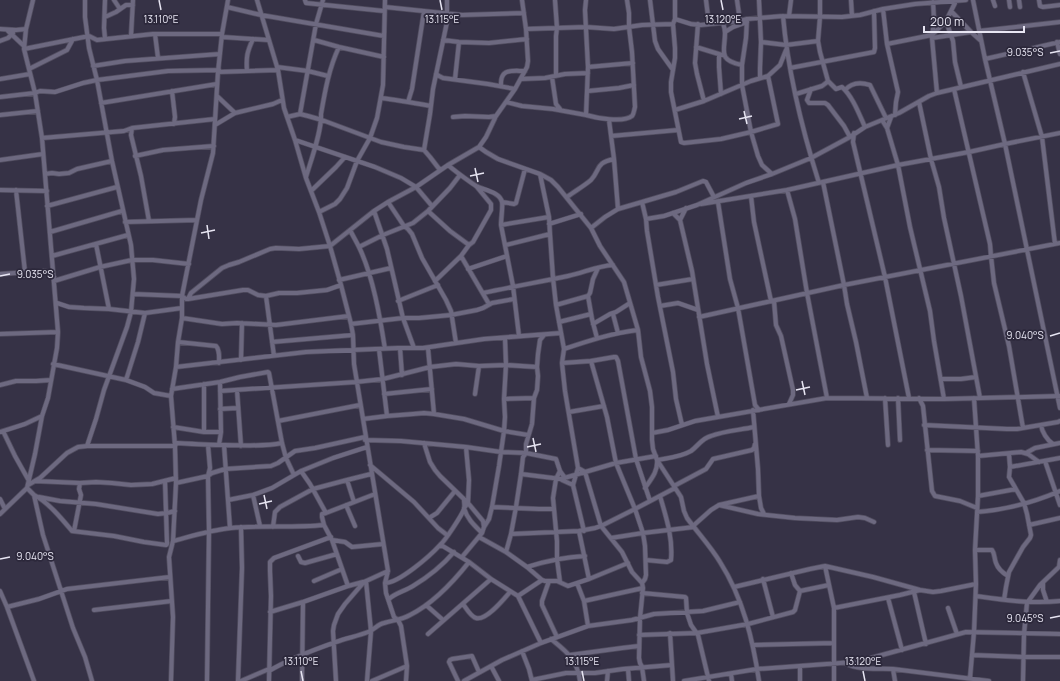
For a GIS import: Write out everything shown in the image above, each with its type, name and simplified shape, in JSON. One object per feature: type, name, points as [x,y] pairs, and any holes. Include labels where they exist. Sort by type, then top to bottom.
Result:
[{"type":"street","points":[[28,485],[42,416],[48,398],[50,380],[57,348],[58,332],[57,302],[52,264],[42,138],[35,93],[24,48],[26,29],[33,0]]},
{"type":"street","points":[[86,0],[85,17],[87,36],[128,235],[134,279],[131,312],[127,327],[87,446]]},
{"type":"street","points":[[105,0],[105,38]]},
{"type":"street","points":[[114,0],[120,9]]},
{"type":"street","points":[[131,36],[132,6],[134,0]]},
{"type":"street","points":[[170,681],[173,627],[169,557],[174,541],[176,481],[171,396],[182,318],[182,296],[201,200],[214,146],[218,71],[228,0]]},
{"type":"street","points":[[257,0],[277,69],[282,100],[306,178],[330,246],[351,324],[356,382],[388,571],[385,583],[386,593],[394,617],[398,620],[401,626],[406,666],[406,681]]},
{"type":"street","points":[[305,0],[306,2],[323,2],[334,5],[447,14],[467,15],[524,13]]},
{"type":"street","points":[[319,212],[335,204],[340,199],[357,161],[370,138],[377,118],[383,85],[384,0]]},
{"type":"street","points":[[424,150],[433,89],[444,40],[447,0]]},
{"type":"street","points":[[188,299],[191,293],[229,264],[239,262],[270,249],[299,249],[330,246],[374,210],[416,187],[479,146],[486,137],[496,116],[521,79],[528,61],[522,0]]},
{"type":"street","points":[[555,0],[557,28],[554,76],[556,104],[560,109]]},
{"type":"street","points":[[586,0],[588,67],[586,114]]},
{"type":"street","points":[[506,102],[515,105],[560,109],[609,120],[621,119],[633,115],[635,107],[628,0]]},
{"type":"street","points":[[650,0],[655,41],[658,49],[673,70]]},
{"type":"street","points":[[675,0],[675,48],[671,92],[681,142],[714,140],[752,132],[778,124],[768,76]]},
{"type":"street","points":[[706,0],[709,24]]},
{"type":"street","points":[[737,0],[740,21]]},
{"type":"street","points":[[759,0],[761,42],[760,78]]},
{"type":"street","points":[[789,16],[791,0]]},
{"type":"street","points":[[820,0],[818,41],[822,62],[828,80],[836,90],[842,87],[846,90],[857,108],[865,127]]},
{"type":"street","points":[[852,0],[852,16]]},
{"type":"street","points":[[526,29],[586,27],[607,29],[674,22],[691,24],[723,23],[783,16],[852,16],[915,4],[966,0]]},
{"type":"street","points":[[973,0],[1059,396],[1060,408]]},
{"type":"street","points":[[993,0],[994,6]]},
{"type":"street","points":[[1009,0],[1010,7]]},
{"type":"street","points":[[1019,0],[1020,7]]},
{"type":"street","points":[[1039,0],[1040,6],[1043,7],[1060,5]]},
{"type":"street","points":[[932,36],[946,21],[956,1]]},
{"type":"street","points":[[300,114],[316,24],[323,2]]},
{"type":"street","points":[[933,2],[934,19],[932,36],[937,93]]},
{"type":"street","points":[[105,18],[114,14],[126,5],[132,6]]},
{"type":"street","points":[[227,7],[261,15],[384,36]]},
{"type":"street","points":[[883,9],[887,44],[898,92],[893,116],[887,128]]},
{"type":"street","points":[[408,102],[412,89],[424,11]]},
{"type":"street","points":[[780,65],[822,62],[874,52],[874,11]]},
{"type":"street","points":[[951,11],[981,41]]},
{"type":"street","points":[[783,16],[789,65],[811,158],[821,182],[867,398]]},
{"type":"street","points":[[725,32],[747,20]]},
{"type":"street","points":[[747,20],[742,65],[742,85],[760,161],[772,174]]},
{"type":"street","points":[[946,21],[952,36],[955,62],[961,87]]},
{"type":"street","points":[[979,31],[1060,22]]},
{"type":"street","points":[[721,94],[719,80],[725,32],[723,23]]},
{"type":"street","points":[[698,24],[695,63],[704,101]]},
{"type":"street","points":[[0,29],[26,29]]},
{"type":"street","points":[[6,30],[12,34],[24,48]]},
{"type":"street","points":[[0,41],[4,40],[16,30]]},
{"type":"street","points":[[887,44],[932,36],[952,36],[971,32]]},
{"type":"street","points":[[24,48],[87,36],[97,40],[155,34],[222,36],[268,40]]},
{"type":"street","points":[[155,34],[158,58]]},
{"type":"street","points":[[0,79],[29,71],[67,50],[73,39]]},
{"type":"street","points":[[247,71],[246,59],[253,39]]},
{"type":"street","points":[[444,40],[489,43],[527,39]]},
{"type":"street","points":[[314,40],[384,57]]},
{"type":"street","points":[[761,42],[786,45],[818,41]]},
{"type":"street","points":[[455,80],[459,42]]},
{"type":"street","points":[[985,59],[1059,42],[1060,54]]},
{"type":"street","points":[[306,178],[322,120],[321,114],[328,76],[338,47]]},
{"type":"street","points":[[696,47],[722,55],[734,63],[742,65]]},
{"type":"street","points":[[675,110],[704,101],[768,76],[780,65],[787,50]]},
{"type":"street","points":[[93,66],[125,61],[220,54]]},
{"type":"street","points":[[588,67],[633,63]]},
{"type":"street","points":[[697,205],[811,158],[865,127],[893,116],[937,93],[1060,64]]},
{"type":"street","points":[[0,97],[35,93],[40,91],[55,92],[97,80],[168,71],[247,71],[277,69],[308,71],[328,76]]},
{"type":"street","points":[[501,86],[502,75],[505,73],[525,71]]},
{"type":"street","points":[[1023,72],[1042,137],[1055,244]]},
{"type":"street","points":[[521,79],[574,73],[588,73]]},
{"type":"street","points":[[436,74],[438,76],[455,80],[514,89]]},
{"type":"street","points":[[435,84],[445,78]]},
{"type":"street","points":[[796,94],[822,86],[826,84],[828,80]]},
{"type":"street","points":[[846,90],[849,86],[855,84],[862,83],[870,85],[887,128],[898,165],[907,212],[930,311],[944,398]]},
{"type":"street","points":[[101,103],[217,84]]},
{"type":"street","points":[[588,91],[634,85]]},
{"type":"street","points":[[954,88],[989,237],[994,283],[1009,346],[1023,428]]},
{"type":"street","points":[[811,89],[807,100],[808,102],[828,105],[844,126],[853,142]]},
{"type":"street","points":[[172,91],[175,117],[174,124]]},
{"type":"street","points":[[216,96],[235,112]]},
{"type":"street","points":[[381,98],[389,98],[431,106]]},
{"type":"street","points":[[215,125],[235,112],[273,104],[282,100]]},
{"type":"street","points":[[919,102],[961,296],[980,398]]},
{"type":"street","points":[[553,108],[556,104]]},
{"type":"street","points":[[0,115],[38,111]]},
{"type":"street","points":[[287,117],[300,114],[322,120],[389,144],[424,150],[440,170]]},
{"type":"street","points":[[453,117],[496,116]]},
{"type":"street","points":[[42,138],[124,131],[132,128],[215,119]]},
{"type":"street","points":[[609,120],[618,209]]},
{"type":"street","points":[[132,128],[131,135],[149,221]]},
{"type":"street","points":[[611,136],[678,130]]},
{"type":"street","points":[[124,131],[131,135]]},
{"type":"street","points":[[854,133],[853,142],[885,277],[909,398]]},
{"type":"street","points":[[646,219],[664,216],[697,205],[787,190],[898,165],[1060,133]]},
{"type":"street","points":[[295,140],[392,174],[416,187],[432,206]]},
{"type":"street","points":[[135,156],[164,150],[214,146]]},
{"type":"street","points":[[479,146],[498,159],[540,174],[551,180],[581,214],[624,282],[638,330],[641,357],[650,391],[652,407],[652,433],[658,466],[646,488]]},
{"type":"street","points":[[0,160],[43,154]]},
{"type":"street","points":[[311,191],[345,157]]},
{"type":"street","points":[[567,197],[593,177],[602,163],[614,159]]},
{"type":"street","points":[[45,174],[69,173],[77,169],[112,161]]},
{"type":"street","points":[[448,165],[477,186],[495,194],[502,202],[501,224],[513,286],[519,336]]},
{"type":"street","points":[[502,202],[516,203],[525,169]]},
{"type":"street","points":[[540,174],[549,217],[556,305],[564,349],[562,363],[578,468],[573,485],[582,531],[588,579]]},
{"type":"street","points":[[359,247],[383,235],[413,223],[428,211],[460,175]]},
{"type":"street","points":[[591,228],[618,209],[676,192],[703,180],[706,182],[714,197]]},
{"type":"street","points":[[398,301],[436,283],[473,242],[492,208],[491,204],[477,186]]},
{"type":"street","points":[[47,206],[117,187]]},
{"type":"street","points":[[0,190],[47,191]]},
{"type":"street","points":[[16,190],[25,272]]},
{"type":"street","points":[[787,190],[795,219],[807,293],[827,398]]},
{"type":"street","points":[[751,196],[754,222],[773,301],[776,325],[781,336],[794,390],[789,404]]},
{"type":"street","points":[[388,202],[404,226],[412,234],[422,258],[446,300],[451,311],[456,343]]},
{"type":"street","points":[[642,202],[673,372],[676,399],[682,425]]},
{"type":"street","points":[[718,202],[730,279],[738,308],[744,348],[750,370],[755,406],[752,411],[756,442],[759,496],[761,508],[764,514]]},
{"type":"street","points":[[680,220],[686,208]]},
{"type":"street","points":[[374,210],[387,249],[402,318],[414,348]]},
{"type":"street","points":[[50,232],[122,211]]},
{"type":"street","points":[[428,211],[450,231],[469,245]]},
{"type":"street","points":[[673,213],[680,220],[693,279],[707,364],[718,417]]},
{"type":"street","points":[[549,224],[581,214]]},
{"type":"street","points":[[501,224],[549,217]]},
{"type":"street","points":[[125,222],[197,220]]},
{"type":"street","points":[[350,230],[359,247],[368,273],[380,320],[385,349]]},
{"type":"street","points":[[506,245],[550,234]]},
{"type":"street","points":[[52,256],[128,235]]},
{"type":"street","points":[[699,317],[844,285],[1060,243]]},
{"type":"street","points":[[96,244],[109,309]]},
{"type":"street","points":[[461,256],[489,304]]},
{"type":"street","points":[[468,269],[508,256]]},
{"type":"street","points":[[606,266],[608,258]]},
{"type":"street","points":[[54,279],[132,260],[153,260],[189,264]]},
{"type":"street","points":[[0,274],[45,271],[52,264]]},
{"type":"street","points":[[483,293],[613,265]]},
{"type":"street","points":[[339,280],[391,268]]},
{"type":"street","points":[[597,338],[588,296],[598,268]]},
{"type":"street","points":[[45,271],[54,279]]},
{"type":"street","points":[[656,285],[693,279]]},
{"type":"street","points":[[133,294],[182,296],[188,299],[243,290],[252,291],[258,295],[266,296],[279,293],[327,290],[341,285]]},
{"type":"street","points":[[266,296],[274,356]]},
{"type":"street","points":[[556,305],[588,296]]},
{"type":"street","points":[[351,324],[402,318],[451,315],[477,310],[498,301],[514,299]]},
{"type":"street","points":[[57,302],[69,307],[145,313],[182,308]]},
{"type":"street","points":[[593,324],[630,303]]},
{"type":"street","points":[[660,306],[678,303],[698,310]]},
{"type":"street","points":[[126,380],[145,313]]},
{"type":"street","points":[[559,322],[591,314]]},
{"type":"street","points":[[613,314],[618,333]]},
{"type":"street","points":[[182,318],[222,324],[242,323],[270,325],[349,316]]},
{"type":"street","points":[[241,360],[242,323]]},
{"type":"street","points":[[564,349],[597,338],[638,330]]},
{"type":"street","points":[[0,334],[58,332]]},
{"type":"street","points":[[176,367],[327,351],[428,348],[456,343],[561,333]]},
{"type":"street","points":[[272,342],[353,335]]},
{"type":"street","points":[[506,552],[516,508],[522,457],[526,453],[526,444],[532,424],[534,398],[537,390],[538,376],[537,368],[540,340],[538,335]]},
{"type":"street","points":[[540,340],[544,335]]},
{"type":"street","points":[[462,557],[482,533],[484,526],[489,519],[497,482],[505,417],[505,338]]},
{"type":"street","points":[[178,342],[216,346],[219,351],[219,363]]},
{"type":"street","points":[[400,348],[402,374]]},
{"type":"street","points":[[428,348],[434,414]]},
{"type":"street","points":[[379,349],[387,416]]},
{"type":"street","points":[[562,363],[591,361],[614,356],[617,359],[636,459],[650,501]]},
{"type":"street","points":[[591,361],[604,406],[616,463],[643,533],[646,575],[642,583],[639,658],[644,681]]},
{"type":"street","points":[[54,364],[126,380],[144,387],[154,393],[171,396]]},
{"type":"street","points":[[220,391],[383,379],[430,368],[456,364],[479,366],[506,365],[537,368]]},
{"type":"street","points":[[475,394],[479,366]]},
{"type":"street","points":[[172,389],[220,382],[267,372],[269,373],[282,443],[286,458],[294,475]]},
{"type":"street","points":[[941,379],[976,378]]},
{"type":"street","points":[[0,385],[16,381],[50,380]]},
{"type":"street","points":[[220,382],[221,432],[230,528]]},
{"type":"street","points":[[204,384],[204,432]]},
{"type":"street","points":[[384,394],[432,389]]},
{"type":"street","points":[[237,390],[240,446]]},
{"type":"street","points":[[652,433],[668,430],[695,421],[827,398],[980,398],[1059,396]]},
{"type":"street","points":[[504,399],[534,398]]},
{"type":"street","points":[[885,398],[888,445]]},
{"type":"street","points":[[898,398],[900,440]]},
{"type":"street","points":[[919,398],[923,406],[933,494],[938,497],[960,501],[977,510],[1002,509],[1058,492]]},
{"type":"street","points":[[923,406],[930,398]]},
{"type":"street","points":[[970,678],[976,596],[975,550],[978,496],[978,451],[974,398]]},
{"type":"street","points":[[278,421],[360,405]]},
{"type":"street","points":[[569,412],[604,406]]},
{"type":"street","points":[[755,406],[760,410]]},
{"type":"street","points":[[220,409],[237,408]]},
{"type":"street","points":[[363,419],[424,413],[464,419],[504,431],[528,435]]},
{"type":"street","points":[[42,416],[2,432],[35,496],[61,518],[72,531],[114,536],[166,545],[168,542],[165,481]]},
{"type":"street","points":[[924,425],[1007,429],[1023,428],[1060,421]]},
{"type":"street","points":[[1041,425],[1048,441],[1053,444]]},
{"type":"street","points":[[173,427],[204,432],[221,432]]},
{"type":"street","points":[[521,474],[556,480],[563,479],[616,463],[636,459],[680,455],[691,450],[701,440],[710,436],[754,427]]},
{"type":"street","points":[[35,481],[80,483],[104,482],[131,485],[176,481],[208,476],[212,473],[225,469],[270,466],[278,463],[295,451],[365,438],[466,447],[501,452],[526,453],[556,459],[558,461],[563,479],[573,485]]},
{"type":"street","points":[[1045,446],[1048,441]]},
{"type":"street","points":[[511,534],[582,531],[601,526],[660,496],[706,469],[713,459],[752,450],[756,442]]},
{"type":"street","points":[[0,514],[28,485],[35,481],[67,453],[78,447],[175,446],[177,443],[270,446],[282,443]]},
{"type":"street","points":[[424,443],[430,462],[435,470],[468,503],[483,521],[484,526]]},
{"type":"street","points":[[1026,453],[1035,448],[1060,443]]},
{"type":"street","points":[[207,681],[209,531],[208,476],[210,468],[208,445]]},
{"type":"street","points":[[228,500],[253,495],[272,488],[301,471],[333,458],[367,447]]},
{"type":"street","points":[[385,583],[389,583],[415,567],[441,545],[468,503],[466,447]]},
{"type":"street","points":[[927,450],[978,451]]},
{"type":"street","points":[[978,456],[1017,452],[1026,453],[1039,462]]},
{"type":"street","points":[[1004,600],[1008,576],[1012,566],[1030,538],[1029,525],[1024,503],[1009,477],[1009,454]]},
{"type":"street","points":[[657,458],[681,497],[687,518],[720,562],[734,586],[748,624],[759,681]]},
{"type":"street","points":[[1010,467],[1060,458]]},
{"type":"street","points":[[1045,461],[1058,492],[1060,505]]},
{"type":"street","points":[[370,465],[414,502],[438,528],[447,535]]},
{"type":"street","points":[[578,468],[585,472],[601,526],[622,552],[632,572],[642,583]]},
{"type":"street","points":[[301,471],[326,513]]},
{"type":"street","points":[[560,471],[556,480],[554,493],[557,559],[560,582]]},
{"type":"street","points":[[273,527],[275,512],[280,507],[313,490],[371,474]]},
{"type":"street","points":[[347,480],[354,502]]},
{"type":"street","points":[[74,531],[81,495],[79,489],[80,483]]},
{"type":"street","points":[[978,496],[1016,489]]},
{"type":"street","points":[[429,518],[437,513],[455,491]]},
{"type":"street","points":[[348,586],[332,539],[324,525],[322,514],[375,494]]},
{"type":"street","points":[[253,495],[260,526]]},
{"type":"street","points":[[35,496],[158,514],[175,511]]},
{"type":"street","points":[[35,496],[43,535],[73,628],[85,656],[92,681]]},
{"type":"street","points":[[646,560],[668,562],[671,560],[672,543],[670,530],[660,496]]},
{"type":"street","points":[[611,538],[694,527],[714,507],[759,496]]},
{"type":"street","points":[[0,499],[5,509]]},
{"type":"street","points":[[464,500],[466,516],[482,533]]},
{"type":"street","points":[[346,505],[355,526]]},
{"type":"street","points":[[719,505],[758,514],[821,520],[837,520],[858,517],[874,522]]},
{"type":"street","points":[[492,507],[554,509]]},
{"type":"street","points":[[1029,525],[1060,518]]},
{"type":"street","points":[[174,541],[209,531],[230,528],[324,525]]},
{"type":"street","points":[[238,681],[242,568],[241,527]]},
{"type":"street","points":[[479,537],[506,552],[542,580],[557,581],[568,586],[628,563]]},
{"type":"street","points":[[269,681],[271,596],[270,562],[274,558],[332,539],[343,541],[352,547],[383,544]]},
{"type":"street","points":[[441,545],[462,557],[491,579],[518,596],[540,643]]},
{"type":"street","points":[[975,550],[992,550],[994,552],[998,568],[1008,576]]},
{"type":"street","points":[[389,600],[391,596],[413,586],[427,576],[454,552]]},
{"type":"street","points":[[298,556],[301,562],[305,563],[336,554]]},
{"type":"street","points":[[527,567],[557,559],[585,556]]},
{"type":"street","points":[[1023,681],[1024,634],[1027,602],[1058,567],[1060,560]]},
{"type":"street","points":[[241,681],[269,668],[278,666],[334,643],[371,631],[384,623],[398,620],[410,615],[426,605],[454,580],[469,562]]},
{"type":"street","points":[[734,586],[825,566],[933,592],[976,584]]},
{"type":"street","points":[[825,566],[834,608],[834,681]]},
{"type":"street","points":[[314,581],[342,569]]},
{"type":"street","points":[[270,612],[348,586],[365,582],[388,571]]},
{"type":"street","points":[[639,635],[697,633],[748,624],[793,612],[795,610],[800,591],[791,573]]},
{"type":"street","points":[[7,607],[49,596],[62,590],[85,586],[170,577]]},
{"type":"street","points":[[428,634],[491,579]]},
{"type":"street","points":[[763,579],[773,617]]},
{"type":"street","points":[[518,596],[542,580]]},
{"type":"street","points":[[549,581],[542,605],[557,637]]},
{"type":"street","points":[[365,582],[371,631],[367,681]]},
{"type":"street","points":[[336,681],[334,626],[338,614],[345,604],[365,582]]},
{"type":"street","points":[[578,583],[584,601],[588,626]]},
{"type":"street","points":[[1043,584],[1043,590],[1047,602]]},
{"type":"street","points":[[800,591],[829,586]]},
{"type":"street","points":[[584,601],[642,590],[685,597],[687,613],[691,625],[698,635],[708,679]]},
{"type":"street","points":[[834,608],[888,598],[920,590]]},
{"type":"street","points":[[0,591],[34,681]]},
{"type":"street","points":[[463,604],[473,617],[480,618],[496,608],[510,592]]},
{"type":"street","points":[[914,592],[926,644]]},
{"type":"street","points":[[976,596],[1027,602],[1060,601]]},
{"type":"street","points":[[888,598],[902,650]]},
{"type":"street","points":[[94,610],[172,601]]},
{"type":"street","points":[[302,681],[303,602]]},
{"type":"street","points":[[464,681],[491,666],[540,643],[588,626],[640,618],[654,614],[703,611],[740,602]]},
{"type":"street","points":[[426,605],[443,620]]},
{"type":"street","points":[[948,608],[957,634]]},
{"type":"street","points":[[684,681],[708,679],[757,669],[845,663],[926,644],[966,632],[1060,634]]},
{"type":"street","points":[[670,633],[673,681]]},
{"type":"street","points":[[551,639],[570,656],[579,673],[580,681]]},
{"type":"street","points":[[753,645],[834,643]]},
{"type":"street","points":[[570,656],[639,646]]},
{"type":"street","points":[[522,651],[532,680],[566,673],[596,673],[672,665]]},
{"type":"street","points":[[972,655],[1060,657]]},
{"type":"street","points":[[458,681],[449,662],[452,659],[472,656],[480,672]]},
{"type":"street","points":[[845,663],[859,668],[893,669],[953,679],[970,678],[989,681]]},
{"type":"street","points":[[372,681],[406,666]]},
{"type":"street","points":[[491,666],[499,681]]},
{"type":"street","points":[[800,666],[800,681]]},
{"type":"street","points":[[628,669],[629,681]]},
{"type":"street","points":[[893,669],[895,681]]},
{"type":"street","points":[[607,681],[608,671]]},
{"type":"street","points":[[731,674],[732,681]]},
{"type":"street","points":[[555,675],[556,681]]}]
